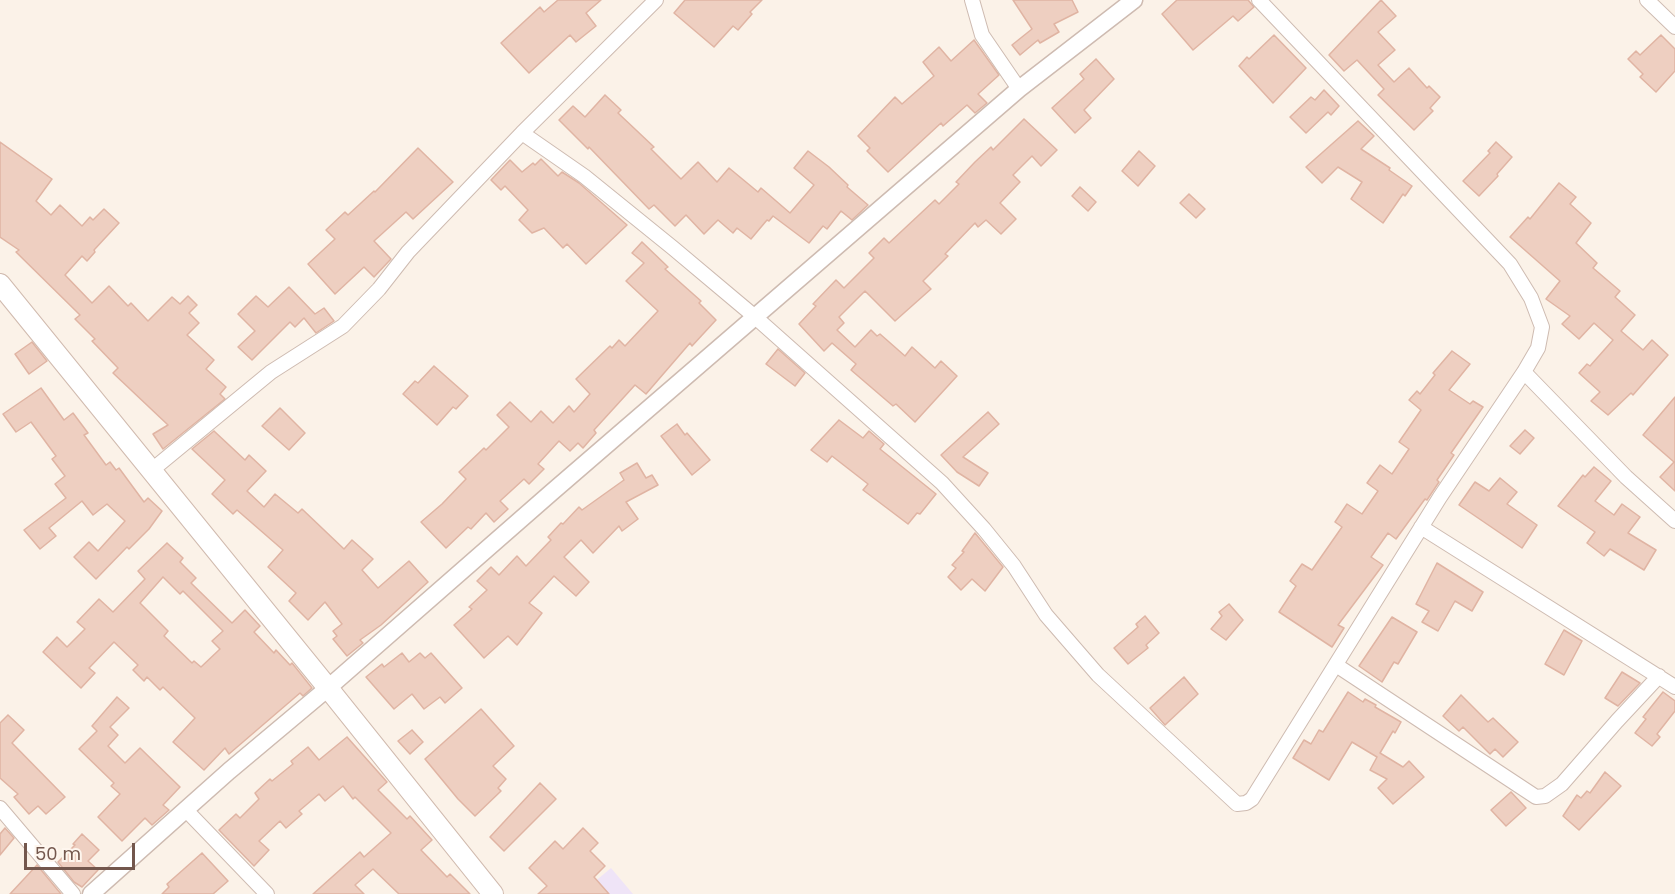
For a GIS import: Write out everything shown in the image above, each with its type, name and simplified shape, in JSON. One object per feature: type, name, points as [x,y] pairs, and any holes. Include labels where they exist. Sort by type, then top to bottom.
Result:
[{"type":"main road","points":[[0,284],[493,894]]},
{"type":"street","points":[[152,470],[271,372],[343,326],[379,289],[408,252],[522,133],[656,0]]},
{"type":"street","points":[[972,0],[982,35],[1019,89]]},
{"type":"street","points":[[91,894],[229,771],[328,688],[754,316],[1019,89],[1134,0]]},
{"type":"street","points":[[522,133],[584,176],[754,316],[942,483],[984,529],[1014,566],[1046,615],[1098,675],[1237,804],[1246,804],[1336,665],[1440,496],[1524,372],[1538,348],[1542,327],[1531,298],[1510,264],[1259,0]]},
{"type":"street","points":[[1647,0],[1675,27]]},
{"type":"street","points":[[1524,372],[1626,477],[1675,521]]},
{"type":"street","points":[[1421,527],[1675,687]]},
{"type":"street","points":[[1336,665],[1536,797],[1545,796],[1562,784],[1659,676]]},
{"type":"street","points":[[0,808],[73,894]]},
{"type":"street","points":[[186,810],[267,894]]},
{"type":"shaded area","points":[[611,868],[633,894],[580,894]]},
{"type":"building","points":[[558,0],[601,0],[586,13],[596,26],[576,42],[570,35],[529,73],[501,43],[540,7],[544,12]]},
{"type":"building","points":[[685,0],[762,0],[750,12],[752,14],[738,30],[733,26],[714,47],[674,13]]},
{"type":"building","points":[[1013,0],[1072,0],[1078,12],[1054,24],[1059,32],[1040,43],[1038,40],[1020,55],[1012,45],[1032,29]]},
{"type":"building","points":[[1177,0],[1248,0],[1254,7],[1238,21],[1233,16],[1193,50],[1162,14]]},
{"type":"building","points":[[1381,0],[1396,16],[1378,32],[1395,50],[1378,65],[1394,82],[1409,68],[1427,88],[1429,86],[1440,97],[1430,108],[1433,111],[1414,130],[1378,95],[1384,89],[1357,60],[1344,71],[1329,55]]},
{"type":"building","points":[[1274,35],[1306,68],[1273,103],[1239,66]]},
{"type":"building","points":[[1661,35],[1675,49],[1675,71],[1656,92],[1640,77],[1643,74],[1628,59],[1636,51],[1640,55]]},
{"type":"building","points":[[974,40],[999,75],[978,94],[987,103],[975,113],[967,105],[943,126],[941,123],[888,172],[867,151],[870,148],[858,136],[895,97],[902,104],[934,76],[923,62],[939,47],[951,61]]},
{"type":"building","points":[[1096,59],[1114,79],[1084,110],[1091,118],[1075,133],[1052,108],[1084,79],[1080,74]]},
{"type":"building","points":[[1324,90],[1339,106],[1331,115],[1328,112],[1306,133],[1290,117],[1311,97],[1315,100]]},
{"type":"building","points":[[605,95],[621,110],[618,113],[654,147],[651,149],[681,179],[698,162],[717,182],[729,168],[758,192],[761,188],[790,213],[814,185],[794,168],[808,151],[829,167],[868,205],[852,220],[841,211],[827,229],[823,226],[809,243],[773,216],[751,239],[737,228],[733,233],[718,220],[704,234],[686,215],[675,226],[654,205],[649,209],[589,147],[588,149],[559,120],[573,106],[585,117]]},
{"type":"building","points":[[1024,119],[1057,150],[1041,166],[1032,156],[1013,175],[1020,182],[1000,203],[1016,219],[1001,234],[986,220],[978,227],[975,223],[945,254],[948,256],[923,281],[931,289],[895,321],[865,291],[839,317],[844,323],[837,330],[855,347],[871,330],[877,336],[880,334],[905,356],[912,347],[935,368],[941,361],[957,376],[915,422],[896,404],[893,406],[851,370],[856,364],[832,343],[824,351],[799,324],[816,306],[813,304],[836,280],[844,288],[874,258],[869,253],[884,238],[889,243],[935,200],[939,204],[959,184],[956,182],[975,162],[991,147],[993,150]]},
{"type":"building","points":[[1358,121],[1374,136],[1361,149],[1412,186],[1405,196],[1403,194],[1383,223],[1351,199],[1362,182],[1338,167],[1322,183],[1306,167]]},
{"type":"building","points":[[0,142],[52,179],[36,201],[51,215],[60,205],[82,226],[90,217],[93,220],[104,209],[119,223],[87,261],[82,256],[65,275],[92,303],[109,286],[128,306],[131,303],[148,321],[172,297],[180,304],[188,296],[197,305],[189,313],[199,323],[187,335],[214,360],[206,369],[226,387],[220,394],[225,399],[163,449],[153,434],[168,425],[113,373],[118,368],[92,341],[95,339],[75,319],[80,315],[16,252],[19,250],[0,237]]},
{"type":"building","points":[[1496,142],[1512,157],[1479,196],[1463,181],[1490,153],[1488,151]]},
{"type":"building","points":[[418,148],[453,182],[413,219],[406,212],[374,241],[391,259],[374,277],[364,267],[335,294],[308,264],[335,239],[326,230],[345,212],[348,215],[375,192]]},
{"type":"building","points":[[1139,151],[1155,166],[1138,186],[1122,171]]},
{"type":"building","points":[[541,159],[558,176],[562,172],[579,183],[627,225],[586,264],[567,244],[563,248],[544,228],[532,233],[519,220],[528,210],[505,186],[501,190],[491,180],[510,160],[522,172]]},
{"type":"building","points":[[1559,183],[1576,197],[1570,204],[1591,223],[1576,243],[1597,263],[1593,268],[1620,291],[1615,297],[1635,315],[1621,331],[1643,350],[1652,340],[1668,355],[1633,395],[1631,393],[1608,415],[1591,401],[1600,392],[1579,373],[1587,364],[1590,366],[1613,340],[1594,323],[1579,339],[1562,324],[1570,316],[1546,299],[1560,281],[1510,237],[1528,217],[1530,219]]},
{"type":"building","points":[[1080,187],[1096,202],[1088,211],[1072,196]]},
{"type":"building","points":[[1189,194],[1205,209],[1196,218],[1180,203]]},
{"type":"building","points":[[642,242],[668,267],[665,269],[701,301],[699,303],[716,320],[692,346],[690,343],[646,394],[635,385],[594,430],[596,433],[583,448],[578,443],[570,451],[559,441],[538,464],[544,469],[529,484],[524,479],[500,501],[508,509],[494,522],[486,513],[471,529],[468,527],[446,548],[421,522],[466,479],[459,472],[509,427],[497,415],[510,402],[531,422],[541,411],[553,423],[569,406],[574,412],[590,394],[576,379],[610,346],[612,348],[619,340],[625,346],[658,311],[626,281],[644,263],[632,253]]},
{"type":"building","points":[[289,287],[315,314],[324,308],[334,321],[316,333],[304,318],[295,327],[290,322],[252,360],[238,347],[255,331],[238,314],[256,296],[268,307]]},
{"type":"building","points":[[32,342],[47,361],[29,374],[15,354]]},
{"type":"building","points":[[778,349],[805,373],[795,386],[766,364]]},
{"type":"building","points":[[1452,351],[1470,364],[1449,390],[1470,404],[1473,401],[1483,407],[1451,453],[1454,455],[1427,500],[1425,499],[1396,539],[1388,533],[1371,557],[1383,565],[1338,625],[1344,628],[1332,647],[1279,612],[1296,586],[1290,581],[1302,564],[1312,570],[1342,527],[1335,522],[1347,504],[1362,514],[1378,491],[1367,483],[1380,465],[1392,474],[1409,449],[1399,442],[1421,410],[1409,400],[1417,391],[1420,394],[1435,375],[1433,373]]},
{"type":"building","points":[[434,366],[468,396],[456,409],[453,407],[437,425],[403,394],[415,381],[418,383]]},
{"type":"building","points":[[41,388],[64,420],[73,413],[88,433],[84,435],[106,465],[110,462],[116,470],[119,468],[144,502],[148,498],[162,511],[149,529],[129,549],[127,547],[96,579],[74,557],[89,542],[98,551],[125,521],[107,504],[93,515],[82,501],[49,528],[56,536],[40,549],[24,530],[66,498],[55,484],[65,476],[52,459],[56,456],[31,422],[16,432],[3,414]]},
{"type":"building","points":[[1675,397],[1675,491],[1660,477],[1674,462],[1643,435]]},
{"type":"building","points":[[280,408],[305,433],[289,450],[262,426]]},
{"type":"building","points":[[988,412],[999,424],[963,457],[988,473],[979,486],[957,472],[941,455]]},
{"type":"building","points":[[839,420],[863,438],[869,431],[884,444],[880,449],[936,494],[920,514],[917,513],[908,524],[863,490],[868,484],[832,456],[827,462],[811,450]]},
{"type":"building","points":[[677,424],[710,460],[692,475],[661,436]]},
{"type":"building","points":[[1525,430],[1534,438],[1520,454],[1510,446]]},
{"type":"building","points":[[214,431],[245,460],[249,455],[266,471],[247,491],[264,507],[275,494],[298,513],[302,509],[344,549],[352,540],[373,559],[362,570],[378,588],[409,561],[428,582],[381,625],[360,640],[363,643],[347,656],[333,639],[337,636],[333,631],[342,624],[325,602],[308,620],[289,601],[296,593],[268,567],[283,550],[237,510],[233,514],[212,494],[225,480],[192,449]]},
{"type":"building","points":[[637,463],[646,478],[652,475],[658,485],[626,502],[638,519],[622,531],[619,526],[593,553],[581,540],[564,557],[589,582],[576,596],[554,576],[529,603],[542,613],[517,645],[508,636],[484,658],[454,625],[472,609],[469,607],[487,590],[477,581],[491,567],[499,575],[517,556],[526,566],[551,540],[548,537],[561,523],[563,524],[579,507],[582,510],[624,480],[620,473]]},
{"type":"building","points":[[1594,467],[1611,481],[1595,501],[1614,515],[1622,504],[1640,517],[1628,533],[1656,550],[1644,570],[1610,549],[1604,556],[1587,543],[1595,532],[1558,506],[1583,475],[1585,477]]},
{"type":"building","points":[[1500,478],[1517,492],[1507,504],[1537,525],[1522,548],[1459,505],[1475,482],[1489,491]]},
{"type":"building","points":[[975,533],[1003,567],[985,591],[972,579],[961,590],[948,577],[956,568],[952,565],[964,552],[962,551]]},
{"type":"building","points":[[167,543],[183,558],[180,562],[196,578],[191,583],[232,623],[245,610],[260,626],[254,632],[274,653],[276,650],[290,665],[292,663],[312,688],[303,696],[300,693],[229,754],[225,748],[204,770],[173,742],[195,718],[163,687],[160,690],[147,677],[144,681],[133,670],[138,665],[114,642],[89,668],[95,673],[81,688],[43,652],[57,637],[67,647],[85,629],[77,622],[99,599],[113,612],[145,579],[138,571]],"holes":[[[163,577],[180,594],[183,591],[223,631],[212,641],[220,649],[201,667],[194,661],[192,663],[164,636],[168,631],[140,603]]]},
{"type":"building","points":[[1437,563],[1483,592],[1472,611],[1455,601],[1438,631],[1422,622],[1429,611],[1416,604]]},
{"type":"building","points":[[1229,604],[1243,620],[1226,640],[1211,629],[1222,616],[1219,612]]},
{"type":"building","points":[[1145,616],[1159,633],[1146,645],[1148,648],[1128,664],[1114,648],[1138,627],[1136,624]]},
{"type":"building","points":[[1392,617],[1417,632],[1398,664],[1394,662],[1382,682],[1359,666]]},
{"type":"building","points":[[1564,630],[1582,641],[1564,675],[1545,664]]},
{"type":"building","points":[[402,653],[409,662],[420,653],[425,658],[431,653],[462,688],[445,703],[440,697],[424,709],[412,694],[394,709],[366,677],[382,664],[384,667]]},
{"type":"building","points":[[1622,672],[1640,683],[1618,706],[1605,698]]},
{"type":"building","points":[[1184,677],[1198,694],[1165,725],[1150,708]]},
{"type":"building","points":[[1348,692],[1363,702],[1365,699],[1376,705],[1375,707],[1401,722],[1380,753],[1403,767],[1409,761],[1424,777],[1393,804],[1378,788],[1387,779],[1370,770],[1377,757],[1352,742],[1329,780],[1293,758],[1304,740],[1311,744],[1319,730],[1323,732]]},
{"type":"building","points":[[1663,692],[1675,701],[1675,711],[1657,734],[1660,737],[1652,746],[1635,733],[1646,719],[1643,717]]},
{"type":"building","points":[[1461,695],[1488,722],[1493,718],[1518,742],[1503,757],[1495,749],[1490,754],[1463,727],[1459,731],[1443,716]]},
{"type":"building","points":[[117,697],[129,708],[110,727],[118,735],[108,746],[125,763],[140,748],[180,787],[163,805],[169,810],[152,825],[145,818],[122,841],[98,817],[120,794],[111,786],[114,783],[79,749],[97,731],[92,726]]},
{"type":"building","points":[[481,709],[514,746],[493,766],[506,779],[498,788],[501,791],[475,816],[425,759]]},
{"type":"building","points":[[8,715],[24,730],[12,743],[65,797],[46,814],[38,806],[29,814],[14,797],[18,794],[0,778],[0,723]]},
{"type":"building","points":[[412,730],[423,742],[410,754],[398,741]]},
{"type":"building","points":[[347,737],[387,782],[378,790],[407,819],[410,816],[432,840],[421,850],[447,877],[450,874],[470,894],[399,894],[373,869],[355,885],[364,894],[313,894],[360,852],[364,857],[391,833],[355,797],[353,799],[343,786],[325,801],[319,794],[299,811],[302,814],[286,828],[280,821],[259,841],[269,850],[254,866],[219,830],[236,814],[240,818],[259,799],[255,793],[270,779],[272,781],[293,764],[291,761],[308,747],[319,760]]},
{"type":"building","points":[[1605,772],[1621,786],[1579,830],[1563,816],[1577,795],[1581,798],[1587,791],[1590,793]]},
{"type":"building","points":[[540,783],[556,799],[504,851],[490,837]]},
{"type":"building","points":[[1511,792],[1526,808],[1506,826],[1491,810]]},
{"type":"building","points":[[5,828],[14,838],[0,855],[0,834]]},
{"type":"building","points":[[583,828],[598,843],[590,851],[605,866],[594,877],[609,894],[538,894],[547,886],[529,868],[555,841],[563,849]]},
{"type":"building","points":[[82,834],[99,850],[88,861],[98,870],[82,887],[74,882],[58,862],[75,845],[73,844]]},
{"type":"building","points":[[202,853],[228,881],[213,894],[162,894],[169,887],[167,884]]},
{"type":"building","points":[[37,865],[61,894],[10,894]]}]
